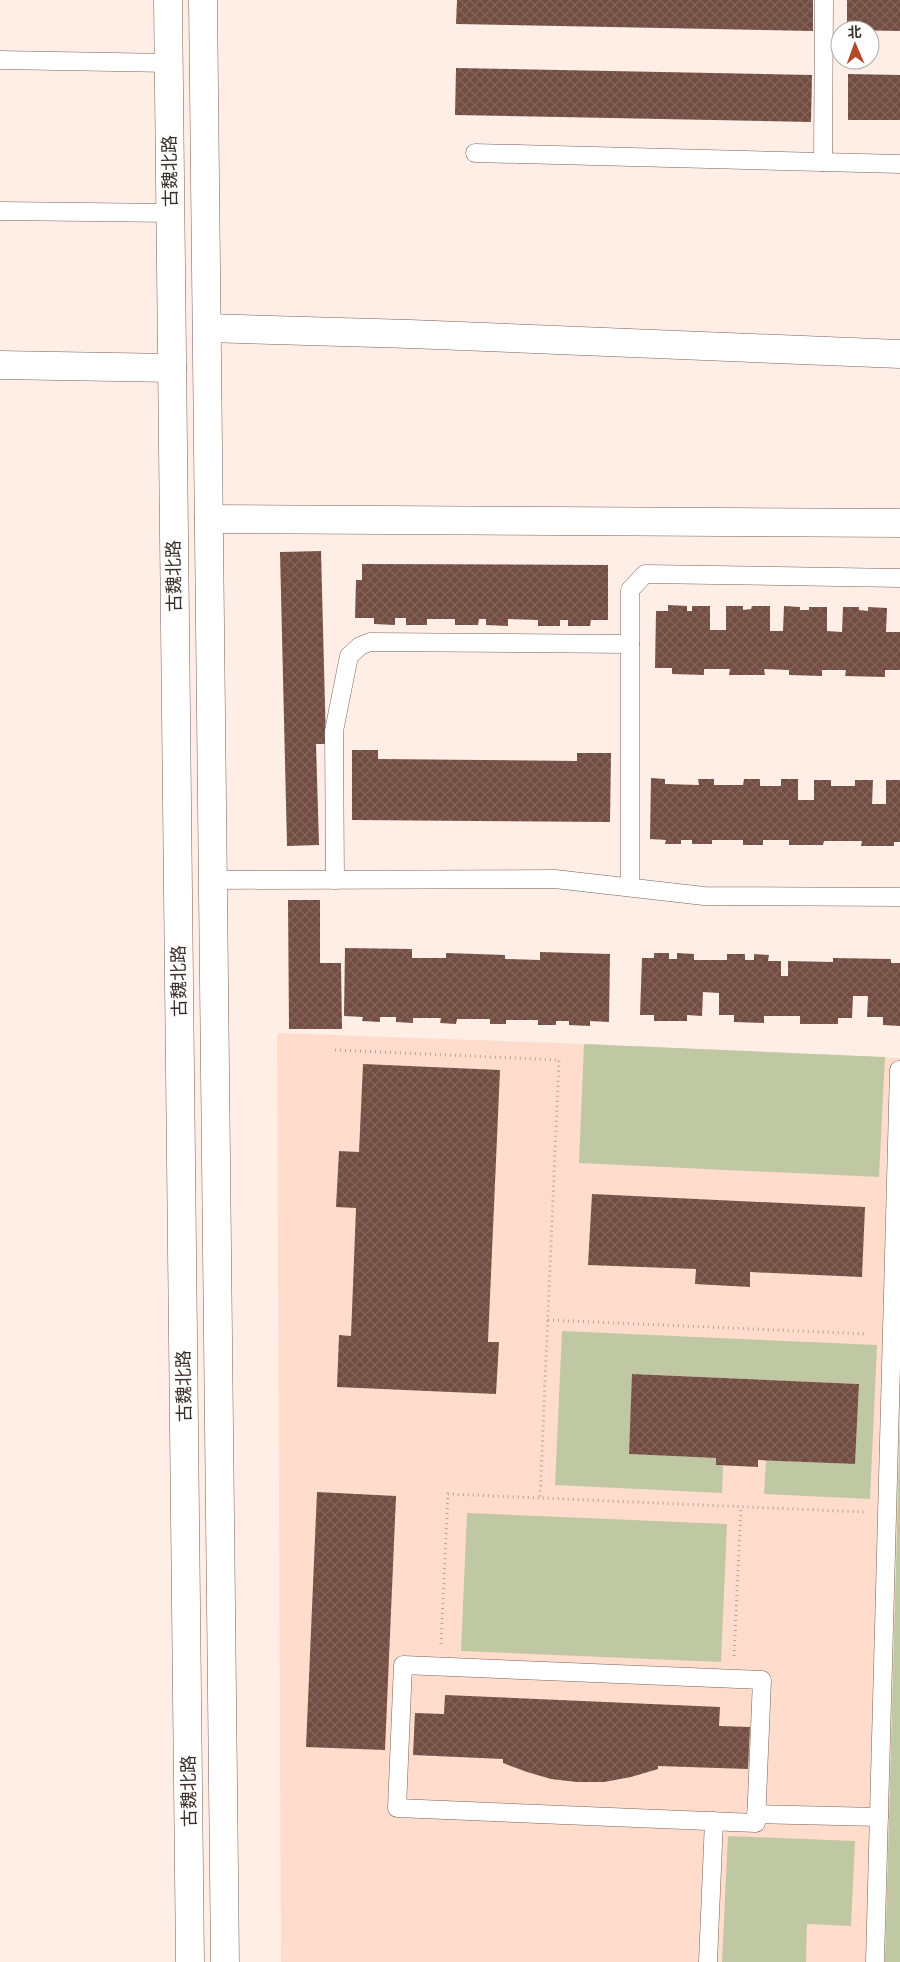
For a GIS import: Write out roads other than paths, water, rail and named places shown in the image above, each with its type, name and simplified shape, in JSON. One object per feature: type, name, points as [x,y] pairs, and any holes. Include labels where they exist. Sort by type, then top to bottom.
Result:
[{"type":"main road","name":"古魏北路","points":[[168,0],[190,1962]]},
{"type":"main road","name":"古魏北路","points":[[203,0],[225,1962]]},
{"type":"main road","points":[[207,328],[900,354]]},
{"type":"main road","points":[[0,365],[172,368]]},
{"type":"main road","points":[[209,519],[900,523]]},
{"type":"lane","points":[[822,162],[824,0]]},
{"type":"lane","points":[[0,60],[169,63]]},
{"type":"lane","points":[[475,153],[900,164]]},
{"type":"lane","points":[[0,211],[170,213]]},
{"type":"lane","points":[[630,887],[630,590],[645,574],[900,578]]},
{"type":"lane","points":[[335,880],[334,732],[349,656],[360,646],[370,642],[630,644]]},
{"type":"lane","points":[[213,880],[555,879],[704,896],[900,897]]},
{"type":"lane","points":[[875,1962],[899,1070]]},
{"type":"lane","points":[[403,1664],[762,1680],[756,1823],[714,1821],[397,1808],[403,1664]]},
{"type":"lane","points":[[756,1814],[879,1817]]},
{"type":"lane","points":[[708,1962],[714,1821]]}]
